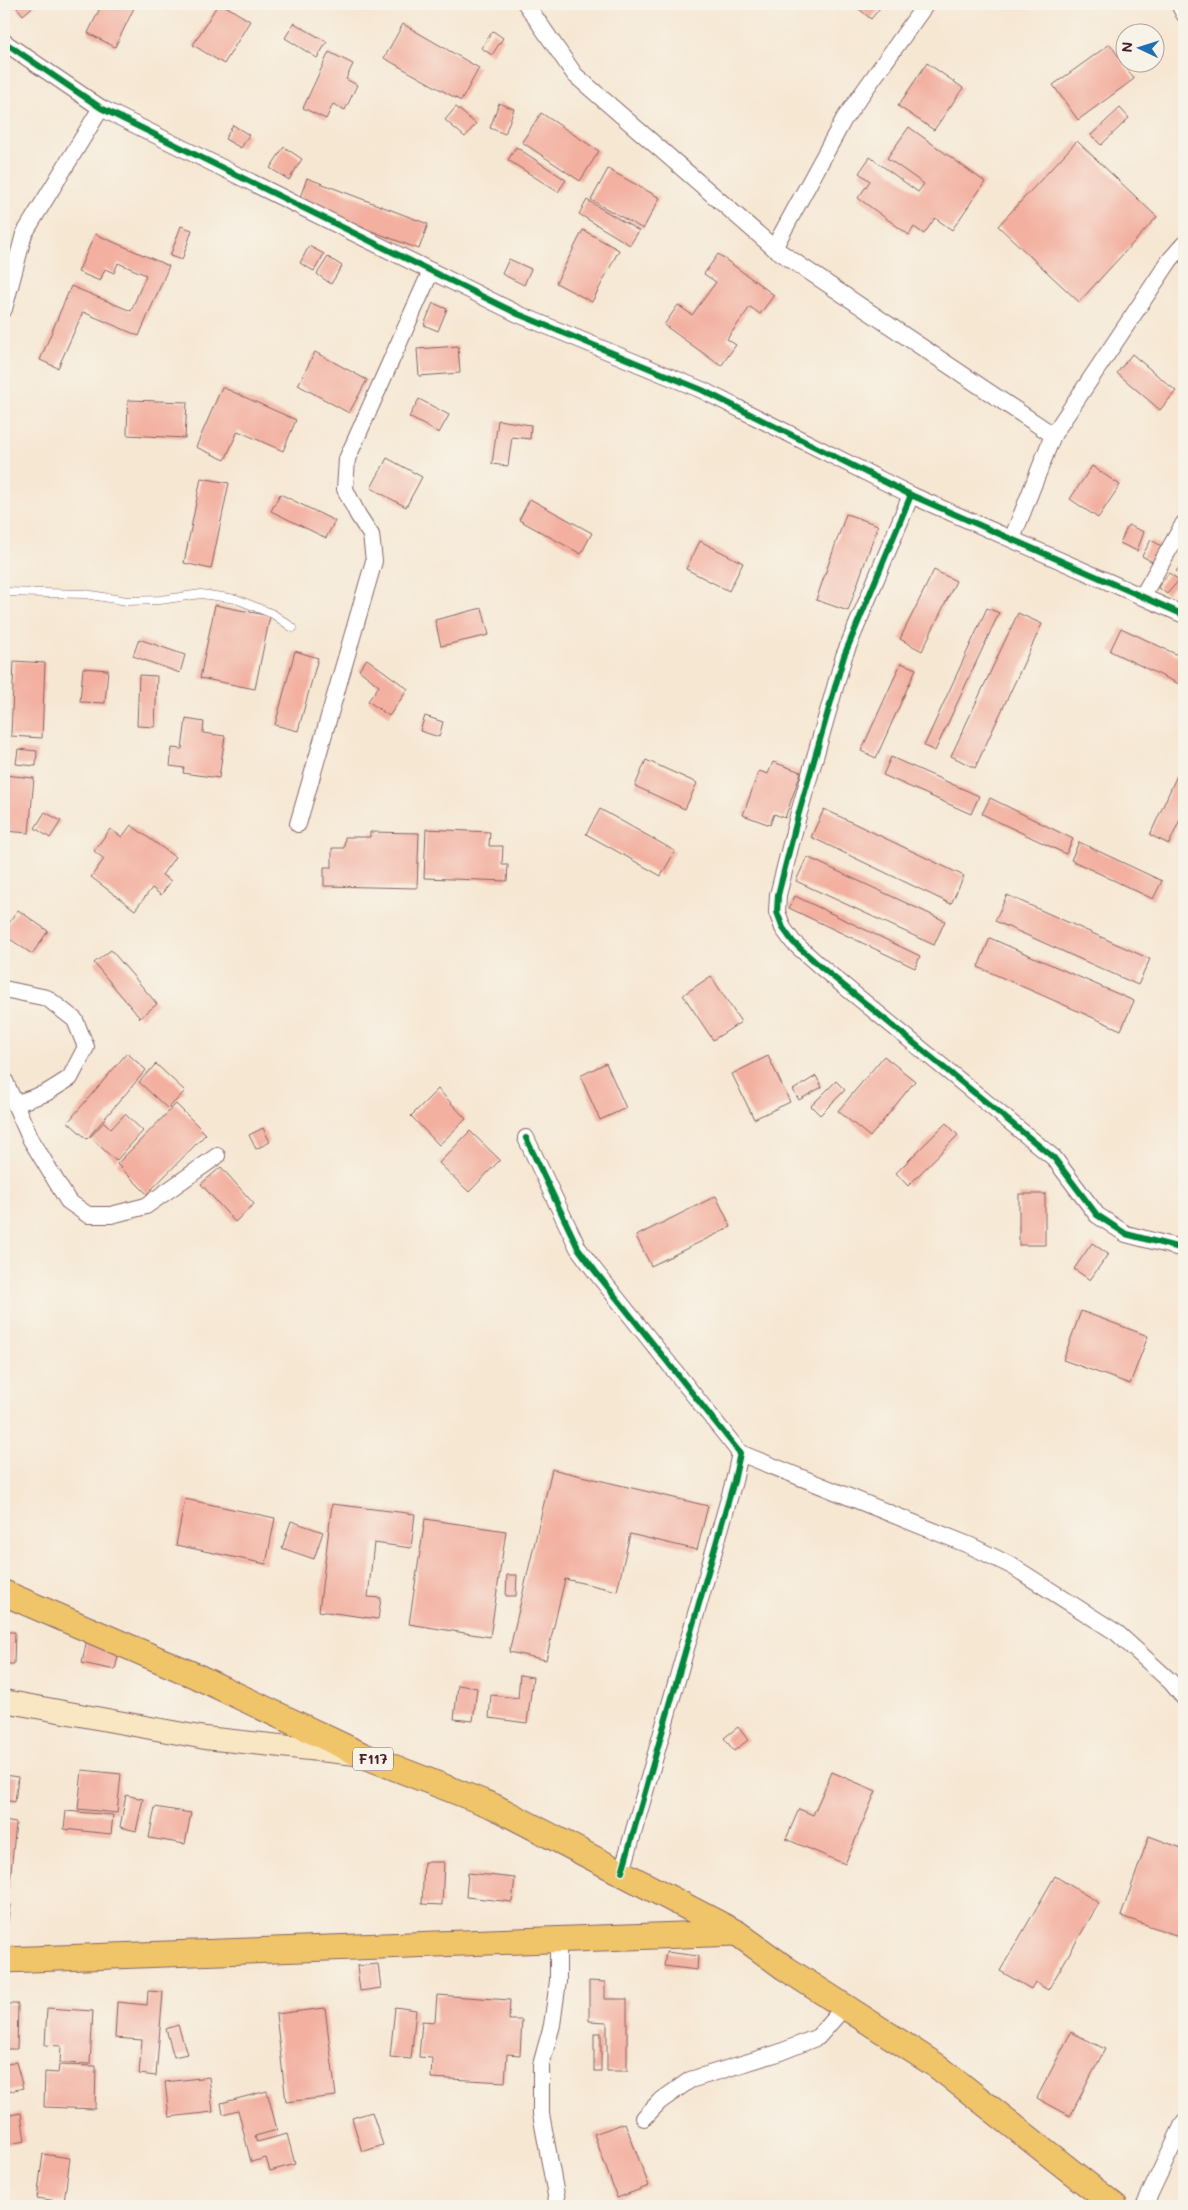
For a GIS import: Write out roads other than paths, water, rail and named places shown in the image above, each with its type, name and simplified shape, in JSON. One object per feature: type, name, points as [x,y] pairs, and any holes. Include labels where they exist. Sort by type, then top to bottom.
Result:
[{"type":"main road","name":"F117","points":[[4,1593],[194,1676],[362,1755],[493,1806],[737,1933]]},
{"type":"main road","points":[[4,1701],[205,1738],[362,1755]]},
{"type":"main road","points":[[4,1960],[737,1933],[785,1968],[937,2066],[1115,2206]]},
{"type":"street","points":[[526,4],[575,75],[774,248],[1053,435]]},
{"type":"street","points":[[774,248],[844,118],[926,4]]},
{"type":"street","points":[[1179,4],[1184,14]]},
{"type":"street","points":[[4,42],[101,108],[518,314],[702,390],[911,495],[1184,616]]},
{"type":"street","points":[[4,309],[24,234],[101,108]]},
{"type":"street","points":[[1012,539],[1053,435],[1170,260],[1184,244]]},
{"type":"street","points":[[298,824],[374,561],[371,535],[345,489],[347,459],[431,271]]},
{"type":"street","points":[[911,495],[844,656],[798,816],[778,895],[777,912],[783,928],[793,942],[821,967],[1054,1158],[1097,1215],[1126,1234],[1184,1249]]},
{"type":"street","points":[[1142,597],[1168,555],[1184,523]]},
{"type":"street","points":[[4,989],[47,998],[75,1020],[86,1047],[70,1078],[46,1092],[15,1104]]},
{"type":"street","points":[[4,1079],[30,1138],[68,1201],[88,1215],[111,1215],[146,1206],[217,1156]]},
{"type":"street","points":[[526,1138],[578,1248],[740,1454],[971,1546],[1012,1566],[1117,1633],[1171,1682],[1184,1698]]},
{"type":"street","points":[[622,1872],[740,1454]]},
{"type":"street","points":[[558,1939],[557,1990],[552,2024],[541,2065],[541,2114],[558,2206]]},
{"type":"street","points":[[644,2118],[658,2102],[690,2080],[778,2053],[818,2037],[845,2006]]},
{"type":"street","points":[[1144,2206],[1184,2122]]},
{"type":"lane","points":[[4,592],[85,594],[127,601],[160,600],[201,594],[236,599],[273,614],[293,628]]}]
